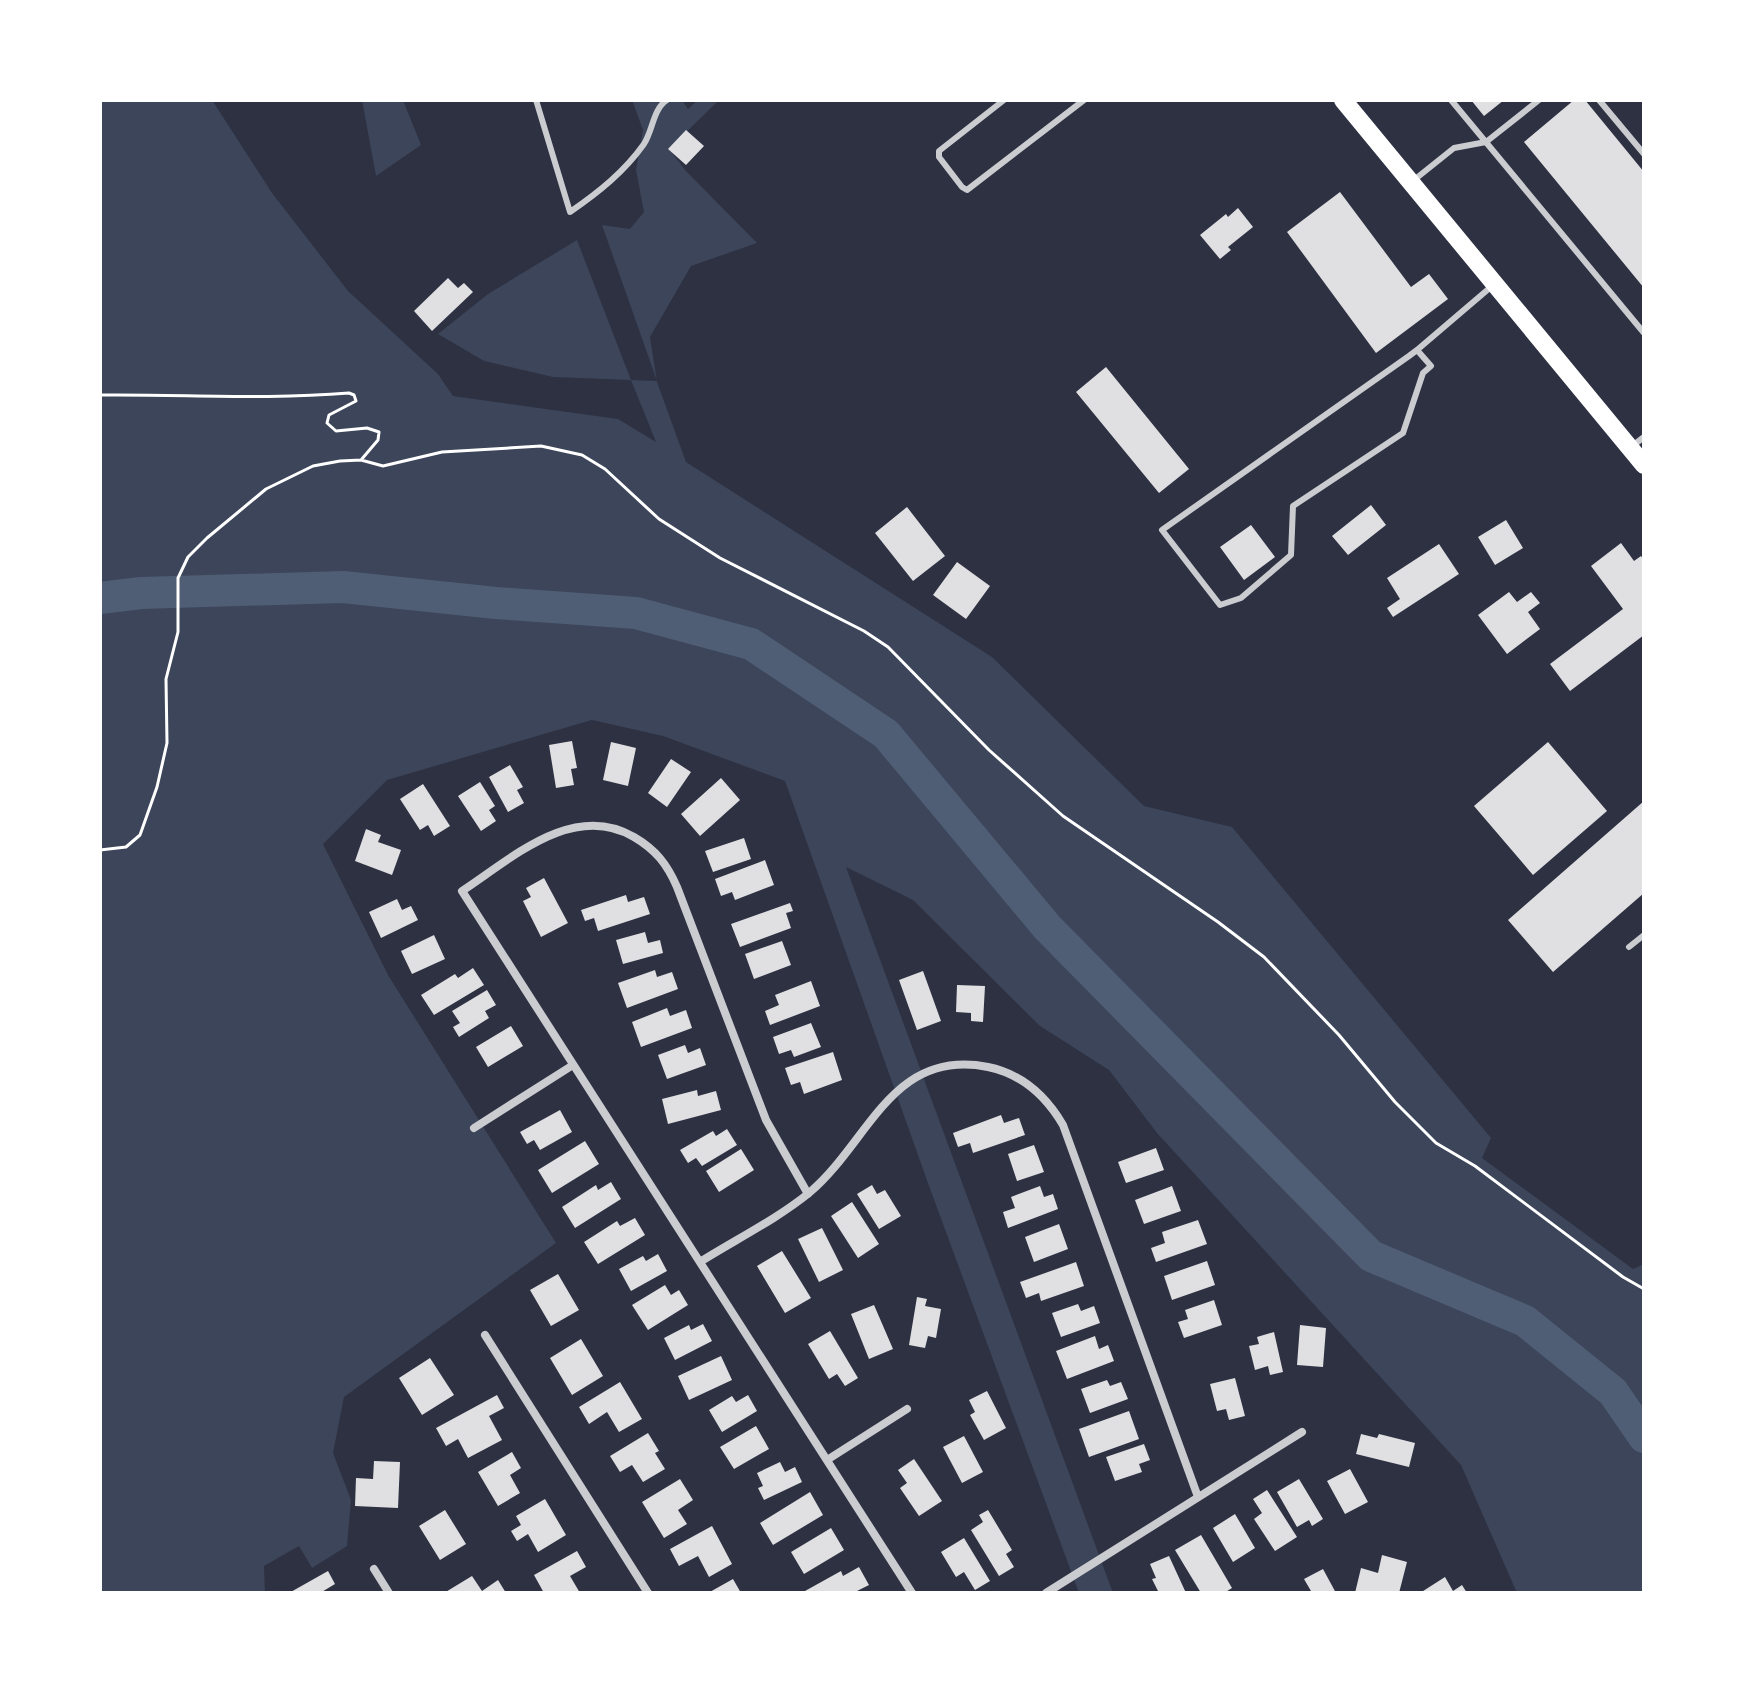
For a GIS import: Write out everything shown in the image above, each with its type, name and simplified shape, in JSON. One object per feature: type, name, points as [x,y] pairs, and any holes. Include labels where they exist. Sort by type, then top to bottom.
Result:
[{"type":"main road","points":[[1343,100],[1495,284],[1637,442],[1644,465]]},
{"type":"street","points":[[808,1194],[766,1120],[677,887],[662,859],[651,847],[614,828],[600,825],[574,827],[543,839],[462,891],[912,1593]]},
{"type":"street","points":[[474,1128],[573,1065]]},
{"type":"street","points":[[700,1262],[808,1194],[833,1170],[893,1093],[920,1074],[947,1066],[975,1065],[1002,1070],[1036,1090],[1051,1104],[1063,1125],[1198,1497]]},
{"type":"street","points":[[485,1335],[648,1593]]},
{"type":"street","points":[[827,1460],[907,1409]]},
{"type":"street","points":[[1046,1593],[1302,1432]]},
{"type":"street","points":[[374,1569],[389,1593]]},
{"type":"lane","points":[[536,100],[570,212],[603,189],[625,167],[646,141],[661,104],[667,100]]},
{"type":"lane","points":[[1004,100],[939,151],[939,157],[967,190],[1084,100]]},
{"type":"lane","points":[[1451,100],[1644,333]]},
{"type":"lane","points":[[1411,182],[1454,148],[1486,142],[1539,100]]},
{"type":"lane","points":[[1599,100],[1644,154]]},
{"type":"lane","points":[[1417,350],[1431,366],[1423,373],[1403,433],[1293,506],[1291,555],[1241,598],[1220,605],[1162,530],[1417,350],[1495,284]]},
{"type":"lane","points":[[1629,947],[1644,935]]},
{"type":"path","points":[[100,395],[309,396],[349,393],[354,395],[356,401],[329,415],[327,423],[336,431],[367,428],[379,432],[378,440],[361,460]]},
{"type":"path","points":[[100,850],[126,847],[140,835],[157,787],[167,743],[166,679],[178,632],[178,578],[188,557],[207,538],[277,483],[313,466],[361,460],[383,466],[442,452],[541,446],[582,455],[605,469],[659,519],[720,558],[864,631],[888,647],[989,750],[1063,816],[1197,907],[1264,957],[1436,1143],[1475,1166],[1611,1269],[1644,1289]]},
{"type":"shaded area","points":[[100,100],[212,100],[272,193],[348,291],[438,374],[453,396],[618,419],[656,442],[631,380],[657,381],[686,462],[992,657],[1144,806],[1232,827],[1491,1138],[1482,1158],[1633,1269],[1644,1264],[1644,1593],[1517,1593],[1461,1465],[1157,1133],[1109,1070],[1040,1026],[913,900],[846,867],[1113,1593],[1079,1593],[929,1186],[785,781],[663,736],[592,720],[387,780],[323,844],[388,975],[556,1243],[344,1397],[333,1453],[351,1500],[347,1546],[312,1568],[299,1546],[264,1566],[265,1593],[100,1593]]},
{"type":"shaded area","points":[[362,100],[403,100],[421,145],[376,176]]},
{"type":"shaded area","points":[[632,100],[682,100],[688,109],[698,100],[719,100],[669,149],[686,171],[757,243],[691,266],[650,337],[657,380],[602,225],[630,229],[644,212],[636,170],[643,130]]},
{"type":"shaded area","points":[[577,240],[631,380],[553,377],[484,361],[438,334],[488,294]]},
{"type":"building","points":[[1471,100],[1504,100],[1484,116]]},
{"type":"building","points":[[1574,100],[1585,100],[1644,172],[1644,288],[1524,142]]},
{"type":"building","points":[[686,130],[704,146],[686,165],[668,149]]},
{"type":"building","points":[[1340,192],[1411,287],[1429,274],[1448,299],[1376,353],[1287,232]]},
{"type":"building","points":[[1238,208],[1253,227],[1228,247],[1231,250],[1220,259],[1200,235]]},
{"type":"building","points":[[448,278],[458,288],[464,283],[473,292],[432,331],[414,311]]},
{"type":"building","points":[[1106,367],[1189,469],[1159,493],[1076,392]]},
{"type":"building","points":[[1371,505],[1386,525],[1348,555],[1332,536]]},
{"type":"building","points":[[907,507],[945,556],[913,581],[875,533]]},
{"type":"building","points":[[1506,520],[1523,548],[1495,565],[1478,537]]},
{"type":"building","points":[[1251,525],[1275,557],[1244,580],[1220,547]]},
{"type":"building","points":[[1621,543],[1634,561],[1641,556],[1644,560],[1644,635],[1570,691],[1550,664],[1623,609],[1591,566]]},
{"type":"building","points":[[1439,544],[1459,574],[1393,617],[1387,608],[1400,599],[1387,578]]},
{"type":"building","points":[[957,562],[990,586],[966,619],[933,595]]},
{"type":"building","points":[[1509,592],[1517,602],[1531,592],[1540,603],[1528,612],[1540,629],[1507,654],[1478,615]]},
{"type":"building","points":[[572,741],[577,768],[571,769],[574,785],[556,788],[549,745]]},
{"type":"building","points":[[611,742],[636,748],[628,786],[603,780]]},
{"type":"building","points":[[1548,742],[1607,811],[1533,875],[1474,806]]},
{"type":"building","points":[[671,759],[691,772],[667,807],[648,793]]},
{"type":"building","points":[[510,765],[523,787],[517,790],[524,803],[508,812],[489,777]]},
{"type":"building","points":[[721,778],[740,800],[700,836],[681,814]]},
{"type":"building","points":[[480,782],[495,806],[489,810],[496,821],[481,831],[458,796]]},
{"type":"building","points":[[423,784],[450,826],[434,836],[428,825],[420,830],[400,799]]},
{"type":"building","points":[[1644,801],[1644,893],[1553,972],[1508,920]]},
{"type":"building","points":[[366,829],[381,835],[378,842],[401,850],[392,875],[355,861]]},
{"type":"building","points":[[744,838],[751,859],[713,872],[705,851]]},
{"type":"building","points":[[765,860],[774,885],[735,900],[732,892],[721,896],[715,879]]},
{"type":"building","points":[[544,878],[568,923],[541,937],[523,901],[531,897],[526,888]]},
{"type":"building","points":[[626,895],[628,902],[644,897],[650,914],[598,931],[594,918],[585,921],[581,910]]},
{"type":"building","points":[[397,899],[402,910],[411,906],[418,920],[381,938],[369,912]]},
{"type":"building","points":[[790,903],[793,911],[786,913],[791,928],[740,947],[731,924]]},
{"type":"building","points":[[645,932],[648,943],[660,940],[663,953],[623,964],[616,940]]},
{"type":"building","points":[[434,935],[445,959],[412,974],[401,951]]},
{"type":"building","points":[[782,941],[791,965],[754,979],[745,954]]},
{"type":"building","points":[[473,968],[484,985],[434,1015],[421,995],[455,974],[458,978]]},
{"type":"building","points":[[655,970],[657,977],[672,972],[678,989],[627,1008],[618,983]]},
{"type":"building","points":[[923,971],[941,1021],[917,1030],[899,980]]},
{"type":"building","points":[[811,981],[820,1006],[770,1025],[765,1011],[779,1005],[775,995]]},
{"type":"building","points":[[957,985],[985,986],[983,1022],[971,1021],[971,1013],[956,1012]]},
{"type":"building","points":[[487,990],[496,1005],[485,1011],[489,1018],[459,1037],[453,1027],[460,1023],[452,1011]]},
{"type":"building","points":[[667,1008],[670,1016],[686,1010],[692,1028],[641,1047],[632,1022]]},
{"type":"building","points":[[811,1023],[821,1047],[794,1057],[791,1050],[779,1054],[773,1037]]},
{"type":"building","points":[[511,1026],[523,1046],[488,1067],[476,1047]]},
{"type":"building","points":[[685,1045],[688,1053],[700,1048],[706,1065],[667,1079],[658,1055]]},
{"type":"building","points":[[833,1052],[842,1080],[804,1094],[800,1082],[791,1085],[785,1068]]},
{"type":"building","points":[[697,1090],[698,1096],[716,1091],[721,1110],[668,1124],[662,1099]]},
{"type":"building","points":[[560,1110],[572,1132],[540,1150],[534,1140],[527,1144],[520,1132]]},
{"type":"building","points":[[1001,1115],[1004,1123],[1019,1118],[1025,1135],[973,1153],[970,1143],[958,1147],[953,1133]]},
{"type":"building","points":[[727,1129],[737,1145],[702,1166],[696,1158],[688,1163],[680,1150],[713,1131],[716,1136]]},
{"type":"building","points":[[585,1141],[599,1164],[552,1193],[538,1170]]},
{"type":"building","points":[[1034,1145],[1044,1172],[1017,1181],[1008,1154]]},
{"type":"building","points":[[1156,1148],[1164,1170],[1126,1183],[1118,1162]]},
{"type":"building","points":[[741,1149],[754,1170],[719,1192],[706,1171]]},
{"type":"building","points":[[611,1182],[621,1199],[575,1228],[562,1207],[596,1185],[598,1190]]},
{"type":"building","points":[[872,1185],[877,1194],[885,1190],[901,1216],[879,1229],[857,1194]]},
{"type":"building","points":[[1040,1186],[1044,1197],[1053,1194],[1058,1209],[1008,1228],[1003,1212],[1015,1208],[1011,1197]]},
{"type":"building","points":[[1172,1186],[1181,1211],[1144,1224],[1135,1200]]},
{"type":"building","points":[[852,1202],[879,1244],[858,1258],[831,1216]]},
{"type":"building","points":[[635,1218],[645,1235],[598,1264],[584,1242],[617,1221],[620,1226]]},
{"type":"building","points":[[1198,1220],[1207,1244],[1156,1262],[1151,1248],[1165,1243],[1162,1232]]},
{"type":"building","points":[[1059,1224],[1068,1249],[1034,1262],[1025,1237]]},
{"type":"building","points":[[822,1228],[843,1270],[819,1282],[798,1239]]},
{"type":"building","points":[[782,1251],[811,1298],[785,1313],[757,1266]]},
{"type":"building","points":[[658,1254],[667,1271],[631,1291],[619,1269],[643,1256],[646,1261]]},
{"type":"building","points":[[1207,1261],[1215,1285],[1172,1300],[1164,1276]]},
{"type":"building","points":[[1076,1262],[1084,1286],[1041,1301],[1039,1293],[1026,1298],[1020,1282]]},
{"type":"building","points":[[558,1274],[579,1310],[551,1326],[530,1290]]},
{"type":"building","points":[[665,1285],[671,1295],[679,1290],[688,1305],[648,1330],[632,1305]]},
{"type":"building","points":[[917,1297],[927,1299],[925,1306],[941,1309],[936,1338],[928,1336],[925,1348],[909,1345]]},
{"type":"building","points":[[1214,1300],[1222,1325],[1184,1338],[1178,1322],[1188,1319],[1185,1310]]},
{"type":"building","points":[[1078,1304],[1081,1311],[1094,1306],[1100,1323],[1061,1337],[1052,1313]]},
{"type":"building","points":[[874,1305],[893,1349],[869,1359],[851,1314]]},
{"type":"building","points":[[703,1324],[712,1341],[675,1360],[664,1338],[689,1325],[691,1330]]},
{"type":"building","points":[[1300,1325],[1326,1328],[1323,1367],[1297,1365]]},
{"type":"building","points":[[830,1331],[858,1378],[845,1386],[837,1374],[829,1379],[808,1344]]},
{"type":"building","points":[[1274,1332],[1283,1372],[1270,1375],[1268,1366],[1255,1370],[1249,1346],[1259,1344],[1257,1337]]},
{"type":"building","points":[[1095,1336],[1099,1349],[1108,1345],[1114,1361],[1067,1379],[1056,1351]]},
{"type":"building","points":[[581,1339],[603,1376],[572,1395],[550,1358]]},
{"type":"building","points":[[721,1356],[732,1380],[689,1400],[678,1376]]},
{"type":"building","points":[[430,1358],[454,1395],[422,1415],[399,1378]]},
{"type":"building","points":[[1235,1378],[1245,1416],[1229,1420],[1226,1409],[1217,1411],[1210,1384]]},
{"type":"building","points":[[1107,1380],[1110,1386],[1121,1382],[1128,1399],[1090,1413],[1081,1389]]},
{"type":"building","points":[[620,1382],[642,1419],[619,1432],[607,1412],[589,1424],[579,1407]]},
{"type":"building","points":[[987,1391],[1006,1428],[984,1440],[970,1415],[975,1412],[969,1400]]},
{"type":"building","points":[[497,1395],[504,1408],[489,1416],[502,1440],[468,1458],[458,1439],[446,1446],[436,1428]]},
{"type":"building","points":[[748,1395],[757,1411],[722,1432],[709,1410],[732,1396],[736,1402]]},
{"type":"building","points":[[1129,1411],[1139,1439],[1089,1457],[1079,1429]]},
{"type":"building","points":[[756,1426],[769,1449],[734,1469],[720,1447]]},
{"type":"building","points":[[648,1433],[665,1469],[643,1482],[632,1465],[620,1472],[610,1456]]},
{"type":"building","points":[[1361,1434],[1377,1438],[1379,1434],[1415,1443],[1409,1467],[1356,1454]]},
{"type":"building","points":[[964,1436],[983,1472],[962,1483],[943,1447]]},
{"type":"building","points":[[1144,1444],[1150,1460],[1139,1464],[1142,1472],[1115,1481],[1106,1457]]},
{"type":"building","points":[[512,1452],[521,1468],[510,1475],[520,1493],[498,1506],[478,1472]]},
{"type":"building","points":[[914,1459],[942,1501],[919,1516],[900,1488],[907,1483],[898,1470]]},
{"type":"building","points":[[374,1461],[400,1462],[398,1508],[355,1506],[356,1478],[373,1479]]},
{"type":"building","points":[[780,1462],[785,1472],[795,1467],[802,1482],[764,1500],[758,1488],[763,1486],[757,1473]]},
{"type":"building","points":[[1350,1469],[1368,1502],[1345,1514],[1327,1481]]},
{"type":"building","points":[[680,1479],[693,1500],[678,1510],[687,1524],[664,1538],[642,1502]]},
{"type":"building","points":[[1299,1479],[1323,1519],[1312,1526],[1309,1520],[1297,1527],[1277,1492]]},
{"type":"building","points":[[1267,1490],[1297,1537],[1275,1551],[1254,1519],[1262,1513],[1253,1499]]},
{"type":"building","points":[[810,1492],[823,1515],[773,1545],[760,1523]]},
{"type":"building","points":[[545,1499],[566,1535],[538,1552],[528,1534],[517,1541],[511,1531],[521,1525],[516,1516]]},
{"type":"building","points":[[445,1510],[466,1544],[440,1560],[419,1526]]},
{"type":"building","points":[[988,1510],[1012,1550],[1006,1554],[1014,1567],[999,1576],[971,1530],[983,1522],[979,1515]]},
{"type":"building","points":[[1235,1514],[1255,1548],[1233,1562],[1213,1528]]},
{"type":"building","points":[[712,1526],[732,1564],[709,1577],[698,1556],[679,1566],[670,1549]]},
{"type":"building","points":[[831,1528],[844,1550],[804,1574],[791,1552]]},
{"type":"building","points":[[1201,1535],[1232,1588],[1224,1593],[1201,1593],[1175,1550]]},
{"type":"building","points":[[964,1538],[990,1581],[975,1590],[964,1572],[956,1577],[941,1552]]},
{"type":"building","points":[[577,1551],[586,1567],[570,1576],[580,1593],[544,1593],[534,1575]]},
{"type":"building","points":[[1382,1555],[1407,1562],[1399,1593],[1355,1593],[1361,1568],[1378,1573]]},
{"type":"building","points":[[1169,1556],[1186,1593],[1159,1593],[1152,1579],[1156,1578],[1150,1564]]},
{"type":"building","points":[[859,1567],[869,1585],[853,1593],[805,1591],[841,1571],[843,1576]]},
{"type":"building","points":[[1323,1569],[1336,1593],[1307,1593],[1311,1591],[1304,1579]]},
{"type":"building","points":[[328,1571],[335,1584],[320,1593],[289,1593]]},
{"type":"building","points":[[472,1576],[482,1591],[498,1580],[506,1593],[444,1593]]},
{"type":"building","points":[[1445,1577],[1453,1591],[1462,1585],[1467,1593],[1420,1593]]},
{"type":"building","points":[[733,1579],[741,1593],[708,1593]]},
{"type":"waterway","points":[[100,598],[141,593],[343,587],[496,603],[636,613],[751,644],[886,734],[1047,927],[1371,1256],[1525,1321],[1613,1392],[1644,1437]]}]
